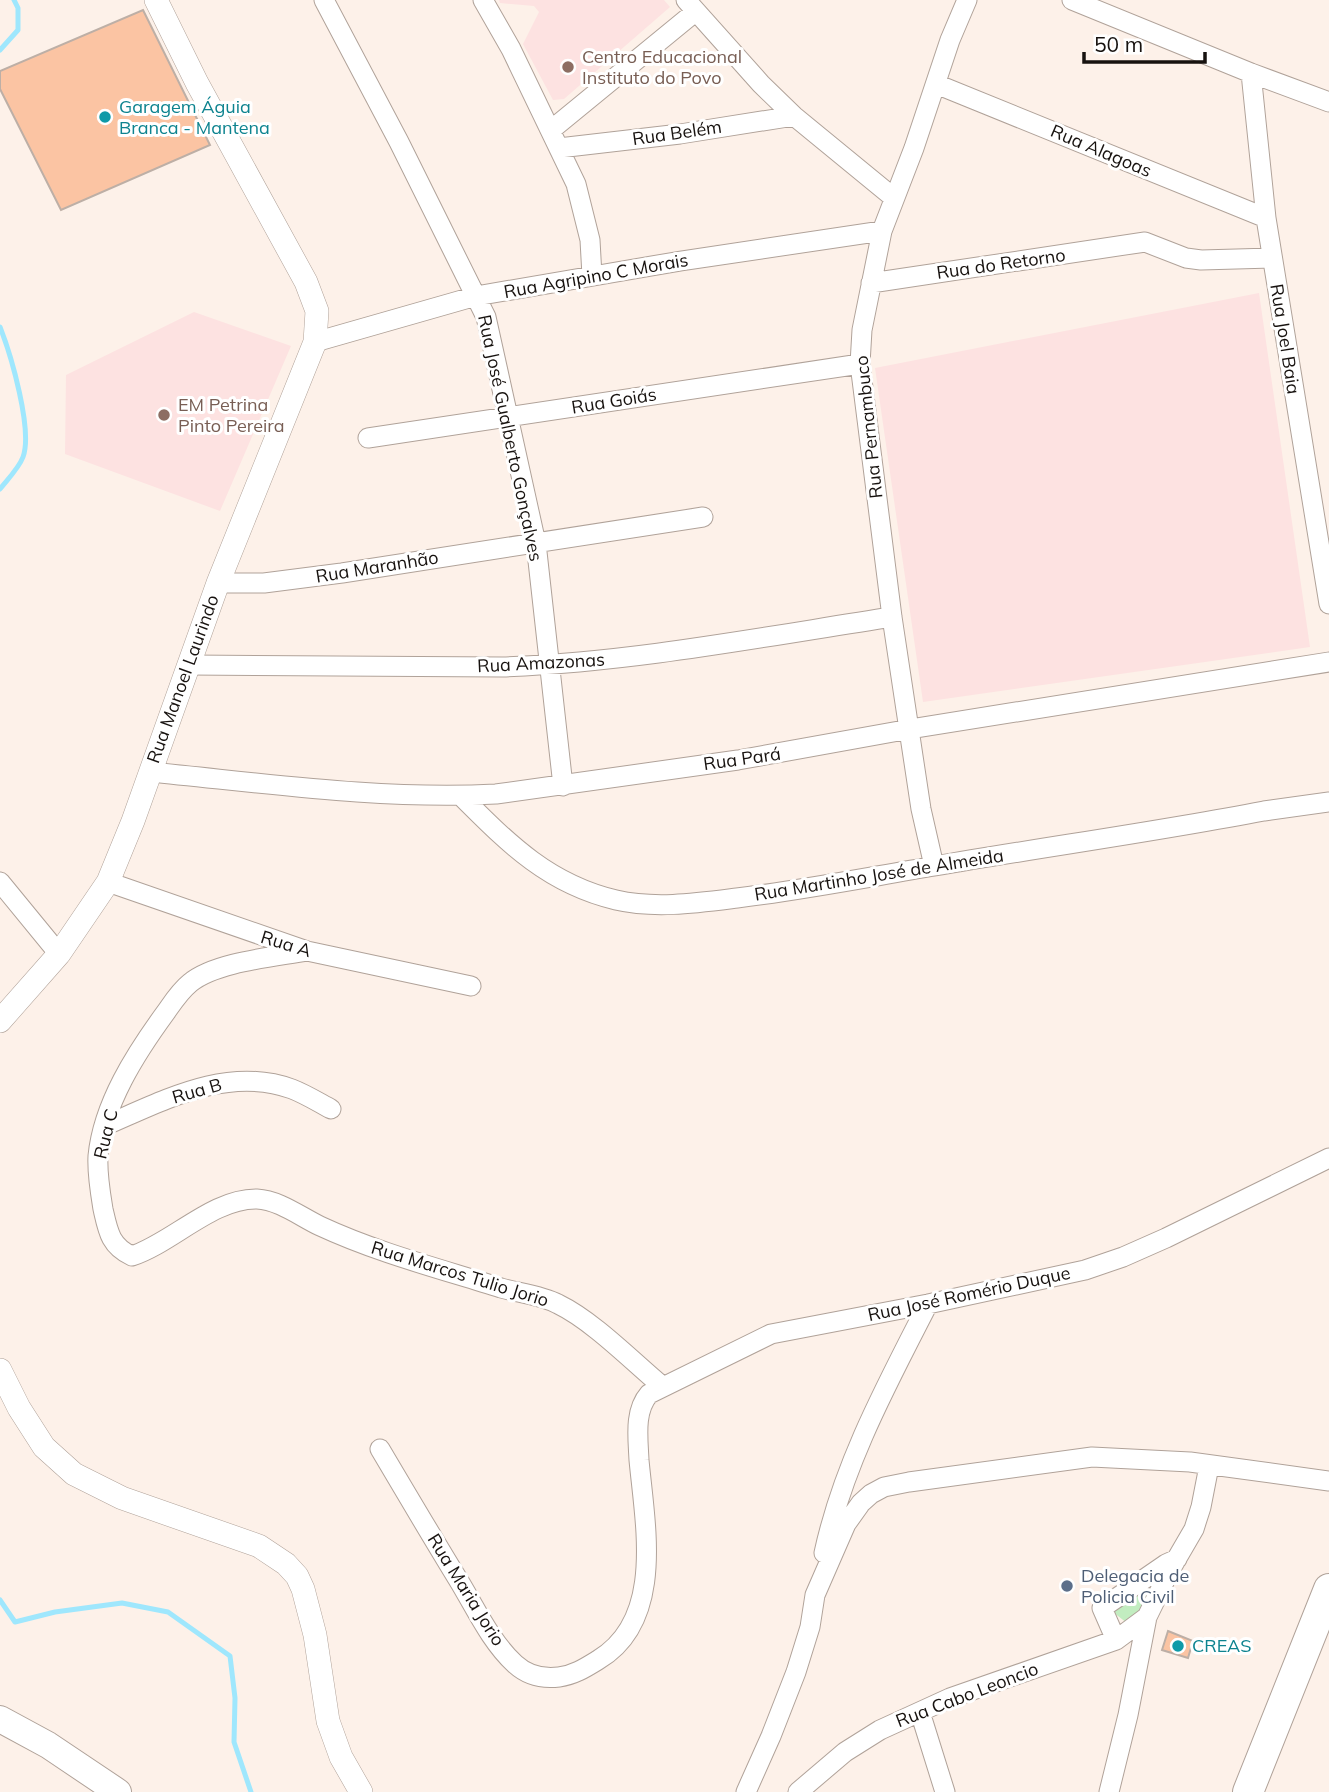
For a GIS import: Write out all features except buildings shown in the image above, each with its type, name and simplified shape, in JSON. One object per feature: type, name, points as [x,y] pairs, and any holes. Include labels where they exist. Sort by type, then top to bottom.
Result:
[{"type":"main road","points":[[1248,1792],[1329,1589]]},
{"type":"main road","points":[[0,1719],[48,1745],[118,1792]]},
{"type":"street","name":"Rua Manoel Laurindo","points":[[0,1021],[59,954],[108,882],[133,821],[218,583],[315,342],[317,311],[306,282],[197,83],[156,0]]},
{"type":"street","name":"Rua José Gualberto Gonçalves","points":[[324,0],[399,142],[489,326],[536,543],[563,786]]},
{"type":"street","points":[[483,0],[511,50],[576,184],[585,213],[592,276]]},
{"type":"street","name":"Rua Pernambuco","points":[[934,866],[921,809],[892,617],[860,364],[862,330],[882,231],[950,40],[967,0]]},
{"type":"street","points":[[1072,0],[1329,102]]},
{"type":"street","points":[[551,130],[691,6],[761,84],[794,116],[894,198]]},
{"type":"street","name":"Rua Joel Baia","points":[[1251,73],[1266,218],[1320,508],[1329,604]]},
{"type":"street","name":"Rua Alagoas","points":[[936,84],[1266,218]]},
{"type":"street","name":"Rua Belém","points":[[559,148],[680,134],[794,116]]},
{"type":"street","name":"Rua Agripino C Morais","points":[[315,342],[476,296],[882,231]]},
{"type":"street","name":"Rua do Retorno","points":[[871,283],[1149,243],[1171,253],[1201,260],[1272,258]]},
{"type":"street","name":"Rua Goiás","points":[[368,438],[860,364]]},
{"type":"street","name":"Rua Maranhão","points":[[218,583],[264,583],[342,573],[703,517]]},
{"type":"street","name":"Rua Amazonas","points":[[188,665],[548,665],[661,652],[892,617]]},
{"type":"street","name":"Rua Pará","points":[[150,772],[350,792],[461,796],[563,786],[807,749],[910,729],[1329,662]]},
{"type":"street","name":"Rua Martinho José de Almeida","points":[[461,796],[506,841],[542,869],[574,887],[616,900],[650,905],[708,902],[802,890],[1264,811],[1329,803]]},
{"type":"street","points":[[0,882],[59,954]]},
{"type":"street","name":"Rua A","points":[[108,882],[307,951],[471,986]]},
{"type":"street","name":"Rua C","points":[[280,1206],[257,1199],[232,1204],[206,1215],[147,1251],[132,1256],[119,1250],[111,1238],[98,1181],[99,1155],[104,1126],[117,1094],[144,1043],[191,981],[226,966],[307,951]]},
{"type":"street","name":"Rua B","points":[[104,1126],[183,1093],[221,1082],[254,1082],[291,1088],[331,1109]]},
{"type":"street","name":"Rua José Romério Duque","points":[[638,1440],[643,1400],[662,1386],[771,1334],[1085,1270],[1166,1238],[1329,1158]]},
{"type":"street","name":"Rua Marcos Tulio Jorio","points":[[280,1206],[358,1243],[517,1293],[555,1302],[581,1318],[662,1386]]},
{"type":"street","points":[[746,1792],[796,1672],[810,1627],[831,1520],[842,1485],[884,1389],[928,1304]]},
{"type":"street","points":[[0,1370],[19,1408],[44,1447],[74,1474],[122,1498],[259,1546],[275,1555],[297,1576],[315,1635],[328,1721],[341,1757],[361,1792]]},
{"type":"street","name":"Rua Maria Jorio","points":[[380,1449],[491,1634],[515,1664],[540,1678],[579,1672],[612,1652],[629,1630],[638,1612],[646,1575],[647,1547],[638,1440]]},
{"type":"street","points":[[816,1595],[846,1524],[861,1503],[884,1487],[1092,1457],[1190,1462],[1329,1481]]},
{"type":"street","points":[[1109,1792],[1128,1715],[1147,1617],[1194,1529],[1209,1466]]},
{"type":"street","points":[[1116,1640],[1102,1608],[1166,1564],[1178,1559]]},
{"type":"street","name":"Rua Cabo Leoncio","points":[[798,1792],[862,1740],[950,1698],[1116,1640],[1147,1617]]},
{"type":"street","points":[[920,1712],[945,1792]]},
{"type":"shaded area","name":"Centro Educacional Instituto do Povo","points":[[499,0],[664,0],[670,7],[564,99],[553,100],[523,44],[539,12],[534,6],[500,3]]},
{"type":"shaded area","points":[[1259,293],[1310,647],[923,702],[875,368]]},
{"type":"shaded area","name":"EM Petrina Pinto Pereira","points":[[194,312],[291,346],[220,511],[65,454],[66,375]]},
{"type":"green space","points":[[1143,1585],[1149,1599],[1144,1608],[1127,1623],[1109,1609]]},
{"type":"waterway","points":[[0,50],[18,30],[18,8],[14,0]]},
{"type":"waterway","points":[[0,327],[10,355],[25,429],[23,457],[0,489]]},
{"type":"waterway","points":[[0,1600],[15,1622],[55,1612],[122,1603],[168,1612],[230,1656],[235,1698],[234,1742],[251,1792]]},
{"type":"place","name":"Centro Educacional Instituto do Povo","points":[[568,67]]},
{"type":"place","name":"Garagem Águia Branca - Mantena","points":[[105,117]]},
{"type":"place","name":"EM Petrina Pinto Pereira","points":[[164,415]]},
{"type":"place","name":"Delegacia de Policia Civil","points":[[1067,1586]]},
{"type":"place","name":"CREAS","points":[[1178,1646]]}]
